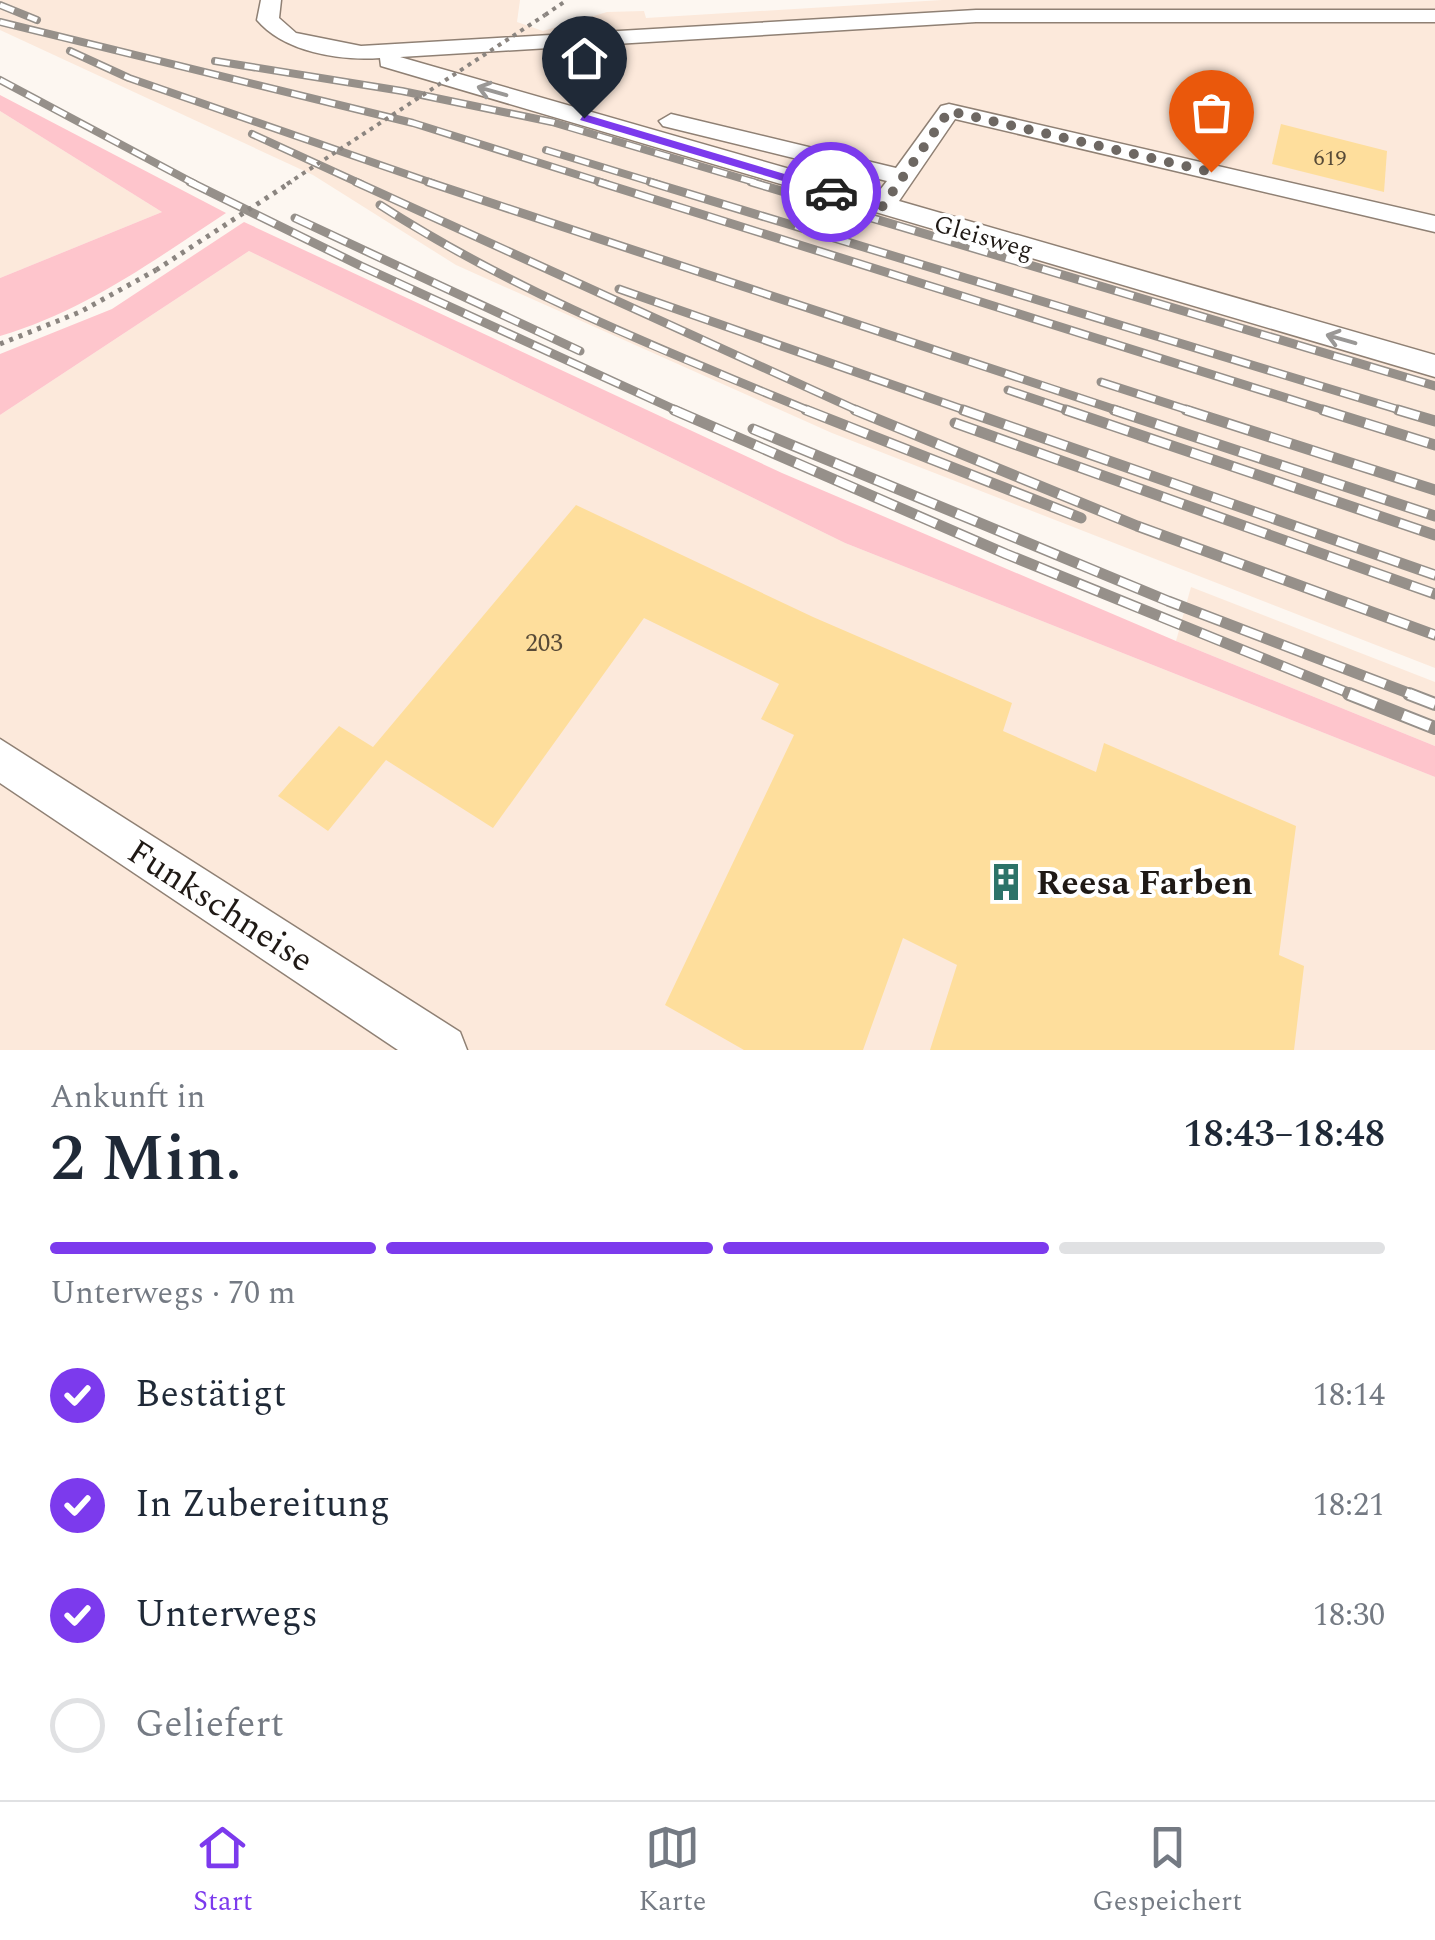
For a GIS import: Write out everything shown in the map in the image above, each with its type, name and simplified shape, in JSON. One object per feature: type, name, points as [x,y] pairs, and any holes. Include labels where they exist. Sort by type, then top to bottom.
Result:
[{"type":"street","points":[[271,0],[268,20],[288,38],[361,53],[976,16],[1435,16]]},
{"type":"street","name":"Gleisweg","points":[[361,53],[1435,366]]},
{"type":"street","points":[[547,106],[608,105],[902,178]]},
{"type":"street","points":[[882,207],[949,111],[1435,224]]},
{"type":"street","name":"Funkschneise","points":[[0,759],[442,1050]]},
{"type":"path","points":[[0,344],[86,312],[156,270],[567,0]]},
{"type":"shaded area","points":[[0,0],[520,0],[517,22],[543,31],[607,12],[644,11],[646,18],[942,0],[1435,0],[1435,668],[832,433],[456,265],[313,175],[0,30]]},
{"type":"shaded area","points":[[0,95],[226,213],[90,299],[0,336],[0,278],[162,212],[0,111]]},
{"type":"shaded area","points":[[0,111],[162,212],[0,278]]},
{"type":"shaded area","points":[[244,222],[782,473],[1176,641],[1435,746],[1435,777],[845,543],[249,251],[0,415],[0,354],[112,309]]},
{"type":"shaded area","points":[[249,251],[845,543],[1435,777],[1435,1050],[0,1050],[0,415]]},
{"type":"shaded area","points":[[1191,587],[1435,682],[1435,746],[1176,641]]},
{"type":"building","points":[[1281,124],[1387,151],[1384,192],[1272,164]]},
{"type":"building","name":"Reesa Farben","points":[[576,505],[813,617],[1012,703],[1003,731],[1096,772],[1104,743],[1296,826],[1279,955],[1304,966],[1294,1050],[930,1050],[957,965],[903,938],[863,1050],[744,1050],[665,1005],[794,735],[761,719],[779,684],[644,618],[493,828],[386,760],[328,831],[278,796],[339,726],[373,747]]},
{"type":"railway","points":[[0,5],[37,20]]},
{"type":"railway","points":[[0,22],[413,123],[607,184]]},
{"type":"railway","points":[[70,51],[129,78],[435,184]]},
{"type":"railway","points":[[215,61],[402,91],[552,122],[760,184]]},
{"type":"railway","points":[[0,80],[195,184]]},
{"type":"railway","points":[[252,134],[361,184]]},
{"type":"railway","points":[[546,150],[658,184]]},
{"type":"railway","points":[[190,182],[361,266],[680,412]]},
{"type":"railway","points":[[356,182],[861,412]]},
{"type":"railway","points":[[428,182],[1122,412]]},
{"type":"railway","points":[[599,182],[1331,412]]},
{"type":"railway","points":[[650,182],[1406,412]]},
{"type":"railway","points":[[751,182],[1435,386]]},
{"type":"railway","points":[[380,205],[537,293],[812,412]]},
{"type":"railway","points":[[295,218],[580,351]]},
{"type":"railway","points":[[619,289],[970,412]]},
{"type":"railway","points":[[1101,382],[1194,412]]},
{"type":"railway","points":[[1008,390],[1073,412]]},
{"type":"railway","points":[[674,410],[1006,554],[1356,696]]},
{"type":"railway","points":[[806,410],[1081,518]]},
{"type":"railway","points":[[855,410],[1137,526],[1435,635]]},
{"type":"railway","points":[[963,410],[1435,575]]},
{"type":"railway","points":[[1066,410],[1435,535]]},
{"type":"railway","points":[[1114,410],[1435,516]]},
{"type":"railway","points":[[1186,410],[1435,490]]},
{"type":"railway","points":[[1323,410],[1435,445]]},
{"type":"railway","points":[[1398,410],[1435,421]]},
{"type":"railway","points":[[955,423],[1435,594]]},
{"type":"railway","points":[[753,429],[1168,601],[1416,696]]},
{"type":"railway","points":[[1349,694],[1435,728]]},
{"type":"railway","points":[[1409,694],[1435,704]]},
{"type":"way so far","points":[[831,192],[882,207],[949,111],[1211,172]]},
{"type":"place","name":"Reesa Farben","points":[[1006,882]]},
{"type":"route","points":[[584,118],[831,192]]}]
